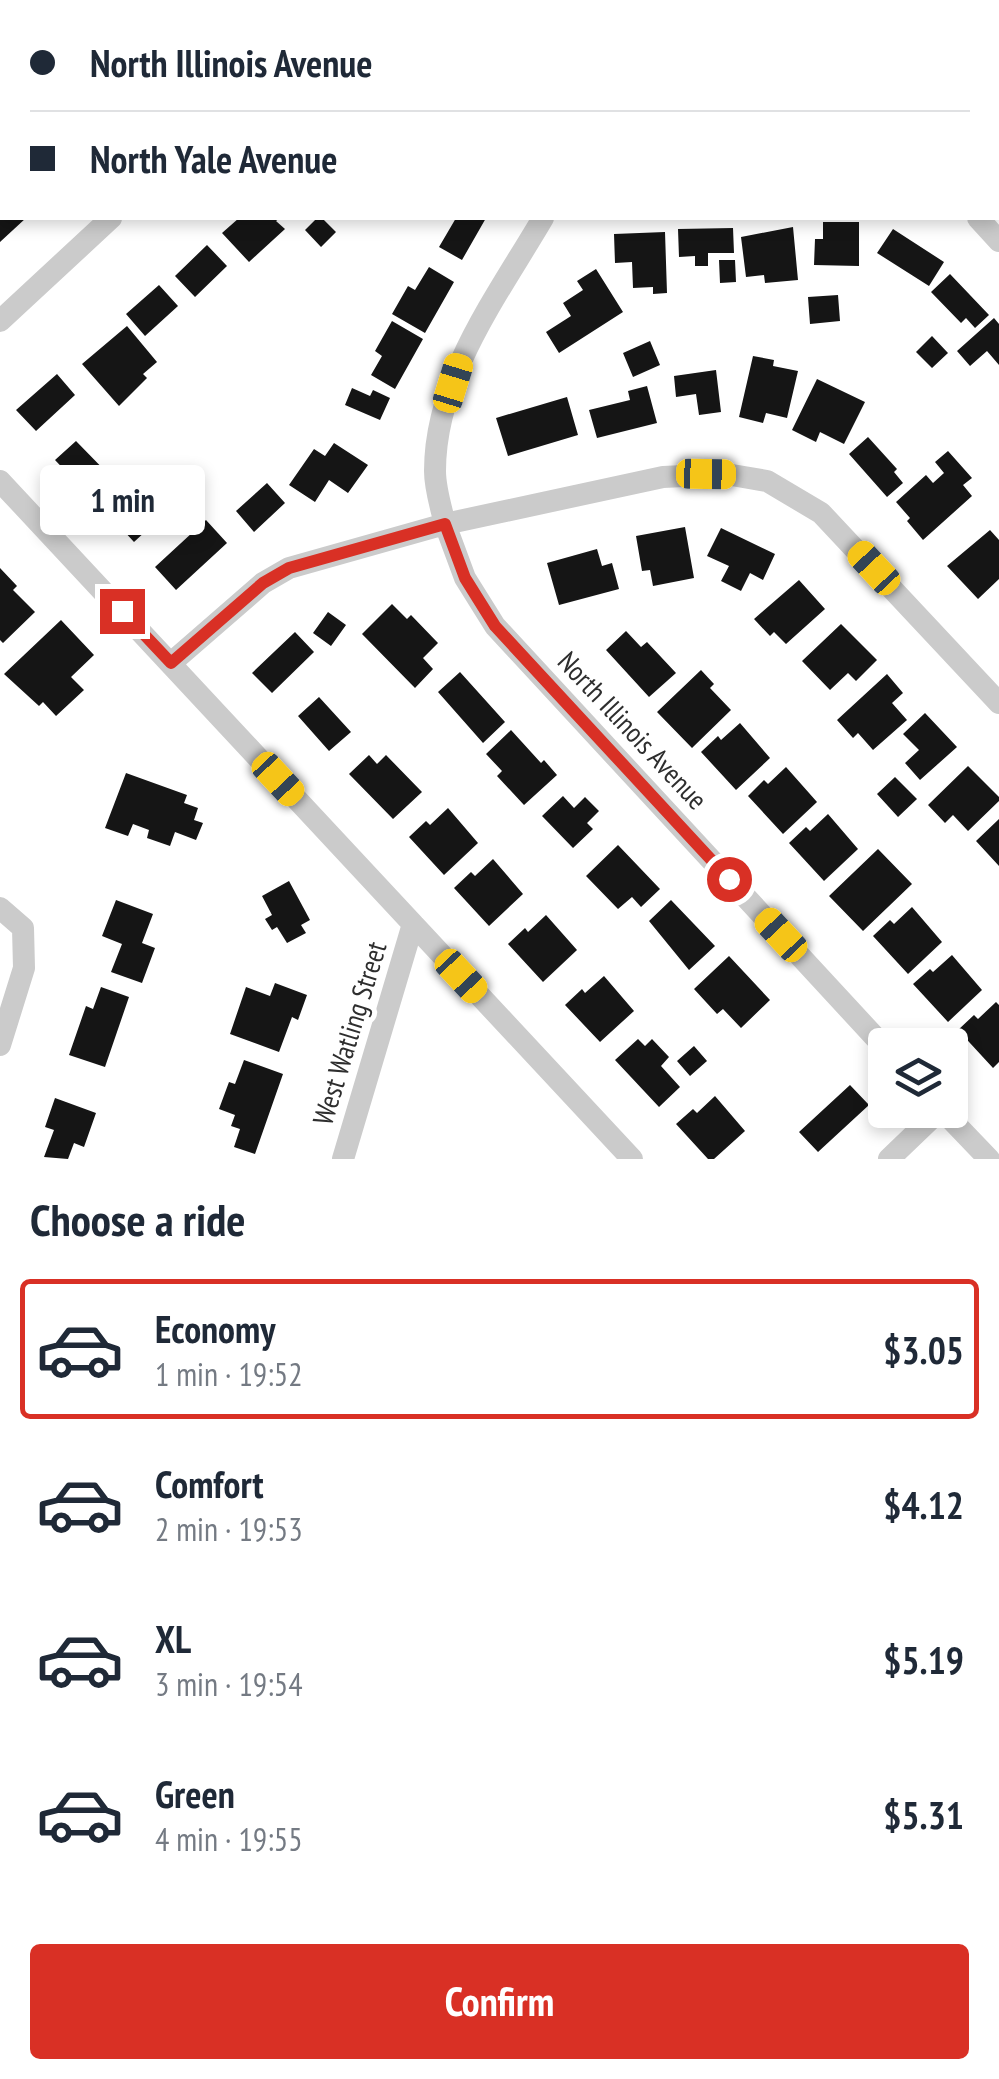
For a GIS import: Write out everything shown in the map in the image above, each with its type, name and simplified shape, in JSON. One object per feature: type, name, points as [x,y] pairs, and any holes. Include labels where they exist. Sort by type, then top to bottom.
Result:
[{"type":"street","points":[[0,321],[109,220]]},
{"type":"street","name":"North Illinois Avenue","points":[[542,220],[461,358],[445,408],[435,469],[445,524],[465,578],[495,626],[868,1030]]},
{"type":"street","points":[[980,220],[999,240]]},
{"type":"street","points":[[171,663],[263,583],[289,568],[445,524],[663,477],[726,474],[766,480],[822,513],[999,703]]},
{"type":"street","points":[[0,481],[632,1159]]},
{"type":"street","points":[[0,908],[22,928],[24,968],[0,1045]]},
{"type":"street","name":"West Watling Street","points":[[343,1159],[412,924]]},
{"type":"street","points":[[889,1159],[922,1128]]},
{"type":"street","points":[[958,1128],[988,1159]]},
{"type":"building","points":[[0,220],[24,220],[0,242]]},
{"type":"building","points":[[237,220],[277,220],[285,229],[249,262],[222,233]]},
{"type":"building","points":[[315,220],[324,220],[336,232],[321,247],[305,230]]},
{"type":"building","points":[[455,220],[485,220],[462,260],[439,247]]},
{"type":"building","points":[[823,222],[859,222],[859,266],[814,265],[815,239],[823,239]]},
{"type":"building","points":[[793,227],[798,280],[765,283],[764,275],[746,277],[741,237]]},
{"type":"building","points":[[733,228],[734,253],[708,253],[708,266],[695,266],[695,256],[679,257],[678,229]]},
{"type":"building","points":[[893,229],[944,262],[929,286],[877,253]]},
{"type":"building","points":[[665,232],[667,293],[653,294],[653,287],[633,288],[632,262],[615,263],[614,234]]},
{"type":"building","points":[[207,245],[227,266],[195,297],[175,276]]},
{"type":"building","points":[[719,260],[735,260],[736,282],[720,283]]},
{"type":"building","points":[[429,267],[454,282],[425,333],[392,314],[408,286],[415,290]]},
{"type":"building","points":[[596,269],[623,312],[559,353],[546,332],[571,316],[563,303],[583,290],[577,281]]},
{"type":"building","points":[[950,274],[989,315],[975,328],[966,318],[961,323],[931,292]]},
{"type":"building","points":[[159,285],[178,306],[145,336],[126,314]]},
{"type":"building","points":[[838,295],[840,321],[810,324],[808,297]]},
{"type":"building","points":[[994,318],[999,324],[999,365],[987,351],[970,366],[957,351]]},
{"type":"building","points":[[392,321],[423,339],[395,389],[371,375],[382,356],[375,351]]},
{"type":"building","points":[[127,326],[157,362],[119,406],[82,364]]},
{"type":"building","points":[[932,336],[948,353],[932,368],[916,352]]},
{"type":"building","points":[[650,341],[660,365],[633,377],[623,353]]},
{"type":"building","points":[[753,356],[774,360],[773,366],[798,371],[787,418],[766,413],[763,423],[739,417]]},
{"type":"building","points":[[716,370],[721,412],[699,415],[696,394],[676,397],[674,376]]},
{"type":"building","points":[[57,374],[75,395],[36,431],[16,410]]},
{"type":"building","points":[[817,379],[865,402],[844,444],[820,432],[816,442],[792,430]]},
{"type":"building","points":[[647,386],[657,423],[597,438],[589,410],[630,400],[628,391]]},
{"type":"building","points":[[352,388],[370,396],[373,390],[390,398],[380,420],[345,405]]},
{"type":"building","points":[[567,397],[578,435],[508,456],[496,418]]},
{"type":"building","points":[[868,437],[897,469],[894,472],[903,483],[887,497],[849,454]]},
{"type":"building","points":[[76,441],[116,482],[95,502],[55,460]]},
{"type":"building","points":[[334,443],[368,465],[348,493],[329,480],[315,502],[289,485],[314,449],[325,456]]},
{"type":"building","points":[[948,451],[972,478],[963,485],[972,496],[923,540],[896,502],[926,475],[933,483],[944,473],[935,462]]},
{"type":"building","points":[[139,472],[172,507],[134,542],[101,506]]},
{"type":"building","points":[[267,483],[285,503],[254,532],[236,511]]},
{"type":"building","points":[[206,520],[227,543],[176,590],[155,567]]},
{"type":"building","points":[[685,527],[694,578],[653,586],[650,570],[642,571],[636,536]]},
{"type":"building","points":[[721,528],[775,554],[763,580],[750,573],[741,591],[721,581],[729,566],[707,556]]},
{"type":"building","points":[[990,530],[999,540],[999,579],[978,599],[947,566]]},
{"type":"building","points":[[597,549],[602,566],[612,563],[619,589],[559,605],[547,563]]},
{"type":"building","points":[[0,568],[17,586],[13,590],[35,612],[3,643],[0,640]]},
{"type":"building","points":[[799,580],[825,609],[786,644],[774,632],[770,636],[754,619]]},
{"type":"building","points":[[392,604],[407,619],[411,615],[438,643],[423,658],[433,669],[415,688],[362,634]]},
{"type":"building","points":[[328,612],[346,625],[331,646],[313,633]]},
{"type":"building","points":[[61,620],[94,655],[71,677],[84,690],[56,716],[4,674]]},
{"type":"building","points":[[841,624],[877,660],[856,681],[848,673],[830,690],[802,661]]},
{"type":"building","points":[[626,631],[641,647],[647,642],[676,673],[649,697],[606,650]]},
{"type":"building","points":[[295,632],[314,652],[272,693],[252,673]]},
{"type":"building","points":[[701,670],[714,684],[710,688],[731,710],[692,748],[657,712]]},
{"type":"building","points":[[460,672],[505,722],[483,743],[438,692]]},
{"type":"building","points":[[887,674],[903,693],[892,703],[907,720],[873,750],[858,733],[853,738],[837,720]]},
{"type":"building","points":[[319,697],[351,732],[329,751],[298,716]]},
{"type":"building","points":[[925,713],[957,747],[920,780],[905,763],[919,750],[903,734]]},
{"type":"building","points":[[740,723],[770,758],[736,790],[701,752]]},
{"type":"building","points":[[511,730],[557,775],[524,805],[497,776],[502,771],[486,754]]},
{"type":"building","points":[[369,755],[377,764],[386,755],[422,792],[393,819],[349,774]]},
{"type":"building","points":[[968,766],[999,801],[968,831],[953,815],[945,823],[928,805]]},
{"type":"building","points":[[786,767],[817,802],[783,834],[748,796],[764,780],[768,784]]},
{"type":"building","points":[[126,773],[187,795],[184,803],[198,808],[194,820],[203,823],[196,840],[175,832],[170,846],[147,838],[149,830],[133,824],[128,836],[105,828]]},
{"type":"building","points":[[895,777],[917,799],[898,817],[877,794]]},
{"type":"building","points":[[563,796],[574,808],[585,797],[599,811],[587,823],[593,829],[573,848],[542,816]]},
{"type":"building","points":[[448,808],[478,843],[444,875],[409,837]]},
{"type":"building","points":[[828,814],[858,849],[824,881],[789,843]]},
{"type":"building","points":[[999,819],[999,866],[976,841]]},
{"type":"building","points":[[618,845],[660,889],[641,907],[632,897],[618,909],[586,876]]},
{"type":"building","points":[[878,849],[912,884],[863,931],[829,896]]},
{"type":"building","points":[[493,859],[523,894],[489,926],[454,888]]},
{"type":"building","points":[[289,881],[310,920],[301,925],[306,933],[287,943],[277,927],[272,930],[265,919],[272,915],[262,896]]},
{"type":"building","points":[[116,900],[153,914],[142,943],[155,948],[142,983],[111,972],[122,944],[102,936]]},
{"type":"building","points":[[671,900],[715,946],[689,970],[649,921]]},
{"type":"building","points":[[912,907],[942,942],[908,974],[873,936]]},
{"type":"building","points":[[546,915],[577,950],[543,982],[508,944]]},
{"type":"building","points":[[952,955],[982,990],[948,1022],[913,984]]},
{"type":"building","points":[[729,956],[770,1000],[741,1028],[723,1009],[717,1014],[694,989]]},
{"type":"building","points":[[604,976],[634,1011],[600,1042],[565,1005]]},
{"type":"building","points":[[275,983],[307,995],[298,1020],[292,1017],[279,1052],[230,1034],[246,987],[270,996]]},
{"type":"building","points":[[101,987],[129,997],[105,1067],[69,1055],[86,1006],[93,1009]]},
{"type":"building","points":[[996,1002],[999,1005],[999,1062],[993,1068],[968,1041],[968,1028],[960,1028],[974,1015],[978,1019]]},
{"type":"building","points":[[638,1039],[645,1046],[652,1039],[669,1057],[661,1066],[680,1087],[659,1107],[615,1060]]},
{"type":"building","points":[[694,1046],[707,1061],[690,1076],[677,1061]]},
{"type":"building","points":[[244,1060],[283,1074],[255,1154],[234,1147],[240,1129],[231,1126],[235,1115],[219,1109],[229,1082],[235,1084]]},
{"type":"building","points":[[850,1085],[868,1104],[818,1152],[799,1132]]},
{"type":"building","points":[[715,1096],[745,1131],[714,1159],[708,1159],[676,1124],[693,1109],[697,1113]]},
{"type":"building","points":[[55,1098],[96,1113],[84,1147],[74,1143],[68,1159],[44,1157],[54,1130],[45,1127]]},
{"type":"route","points":[[122,611],[171,663],[263,583],[289,568],[445,524],[465,578],[495,626],[729,879]]}]
